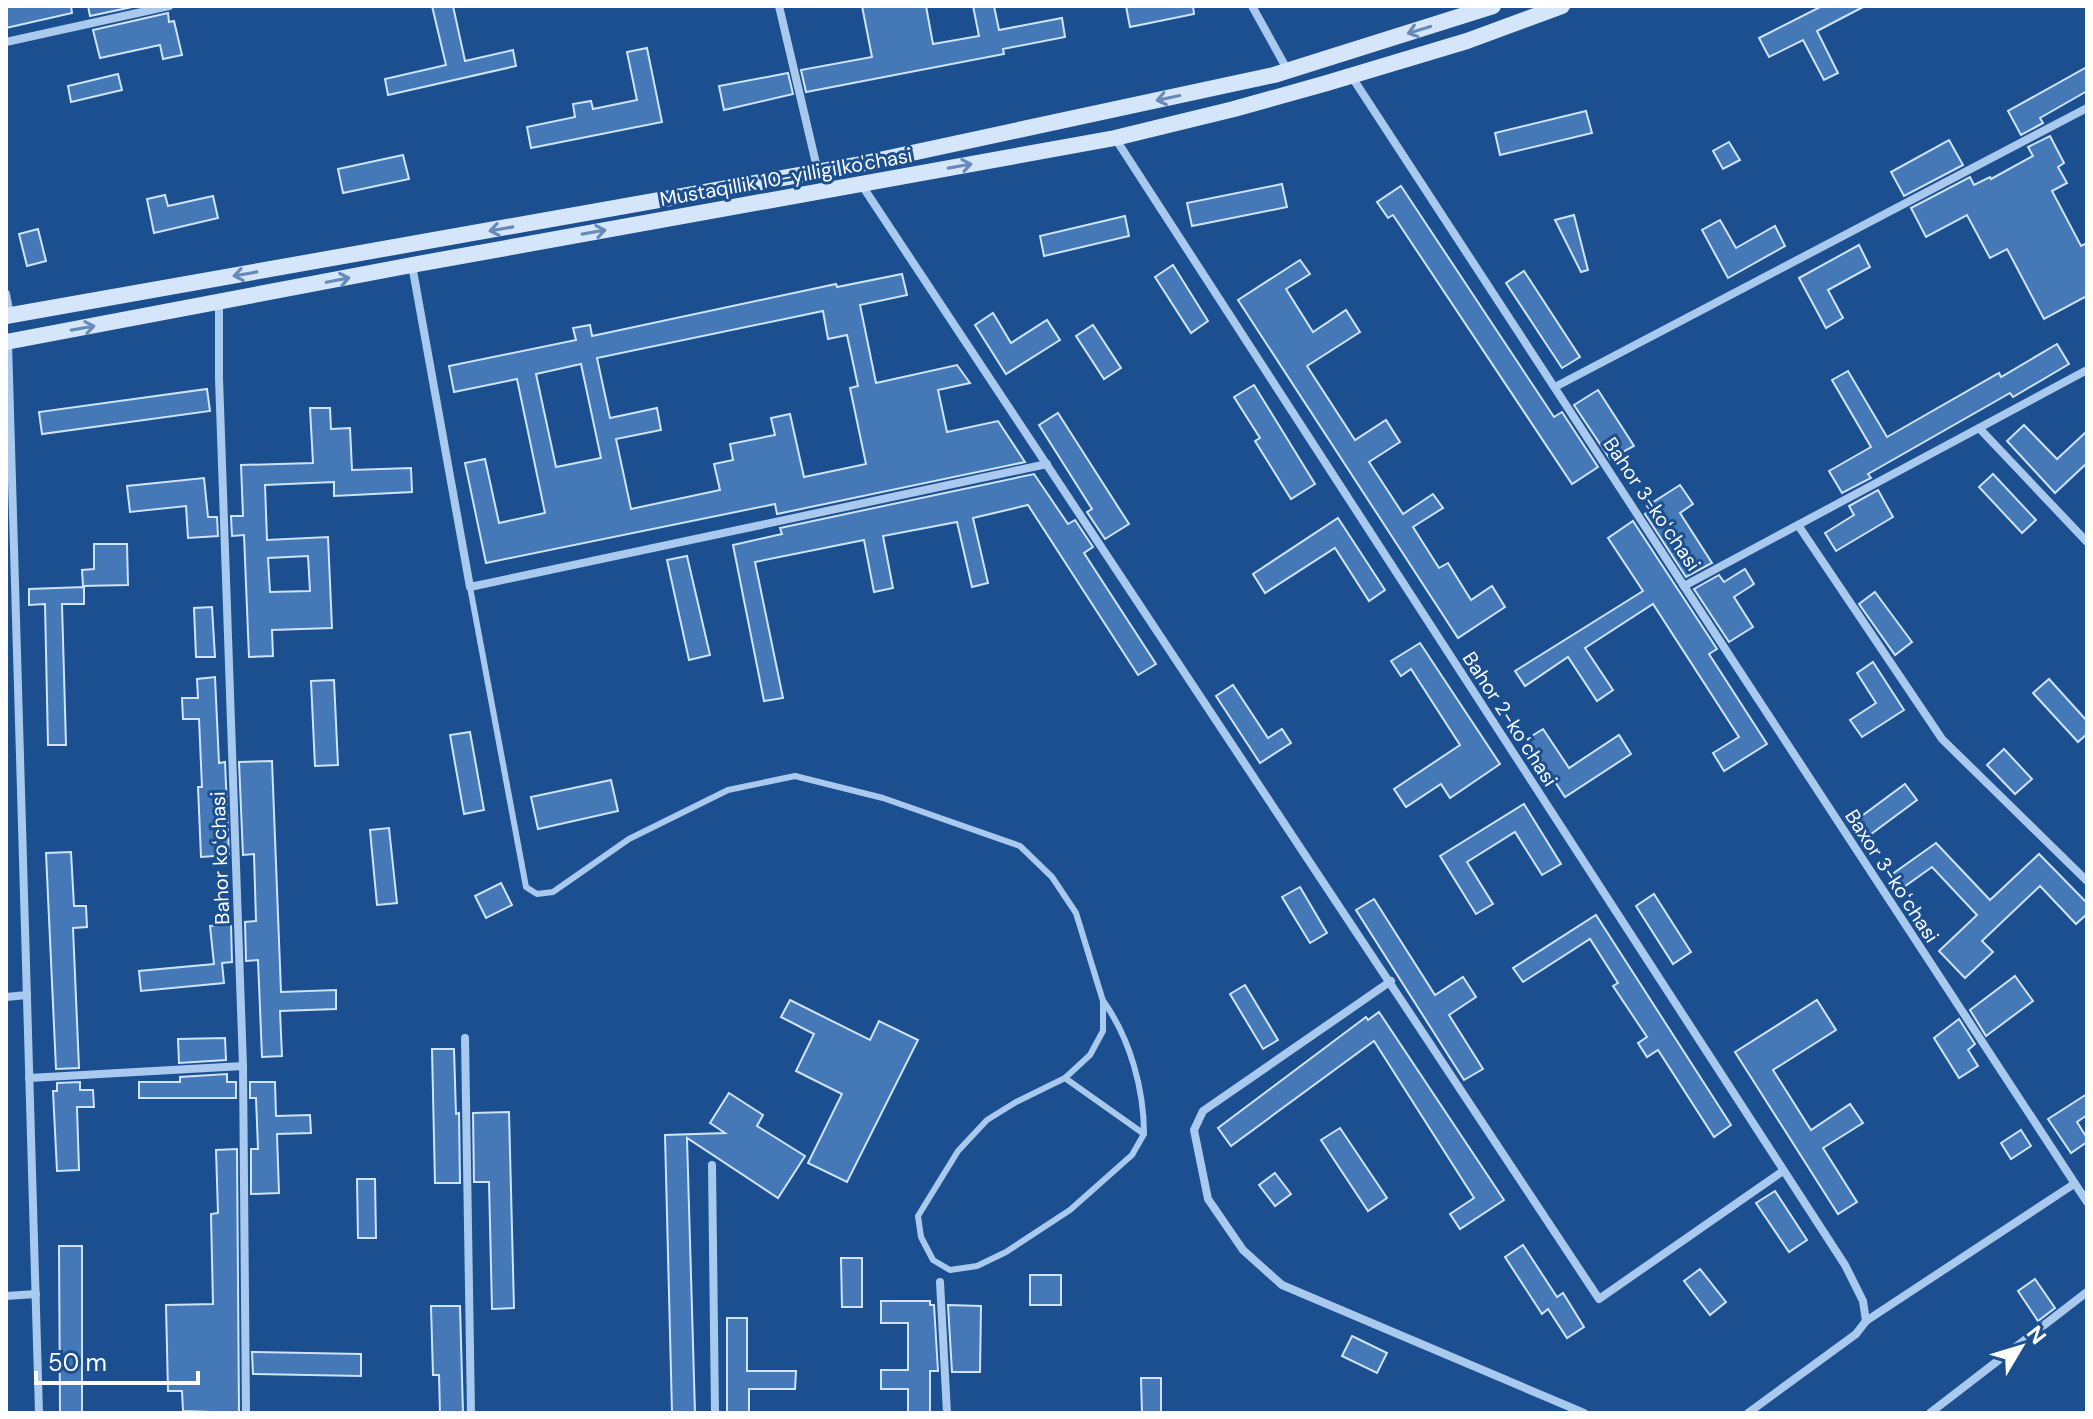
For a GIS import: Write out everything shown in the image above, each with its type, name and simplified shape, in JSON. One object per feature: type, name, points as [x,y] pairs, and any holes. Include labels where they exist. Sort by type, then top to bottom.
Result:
[{"type":"main road","name":"Mustaqillik 10-yilligi ko'chasi","points":[[8,315],[818,172],[1288,71],[1493,6]]},
{"type":"main road","name":"Mustaqillik 10-yilligi ko'chasi","points":[[7,342],[1115,138],[1234,109],[1467,41],[1562,6]]},
{"type":"street","points":[[6,42],[169,6]]},
{"type":"street","points":[[779,6],[818,172]]},
{"type":"street","points":[[1252,6],[1288,71]]},
{"type":"street","name":"Bahor 3-koʻchasi","points":[[1349,74],[1684,586],[2087,370]]},
{"type":"street","points":[[1555,387],[2087,108]]},
{"type":"street","name":"Bahor 2-koʻchasi","points":[[1115,138],[1845,1265],[1863,1301],[1866,1321]]},
{"type":"street","points":[[861,184],[1599,1299],[1783,1171]]},
{"type":"street","points":[[412,265],[470,587],[1047,464]]},
{"type":"street","points":[[6,294],[8,315]]},
{"type":"street","name":"Bahor koʻchasi","points":[[219,303],[243,1066],[246,1413]]},
{"type":"street","points":[[7,342],[39,1413]]},
{"type":"street","points":[[1979,428],[2087,542]]},
{"type":"street","points":[[1798,525],[1942,739],[2087,881]]},
{"type":"street","name":"Baxor 3-koʻchasi","points":[[1684,586],[2087,1202]]},
{"type":"street","points":[[6,712],[19,711]]},
{"type":"street","points":[[1391,981],[1203,1111],[1194,1130],[1208,1199],[1243,1250],[1282,1285],[1584,1413]]},
{"type":"street","points":[[6,997],[27,995]]},
{"type":"street","points":[[465,1038],[471,1413]]},
{"type":"street","points":[[29,1078],[243,1066]]},
{"type":"street","points":[[712,1165],[715,1413]]},
{"type":"street","points":[[1748,1413],[1856,1334],[1866,1321],[2074,1184]]},
{"type":"street","points":[[940,1282],[947,1413]]},
{"type":"street","points":[[1930,1413],[2087,1292]]},
{"type":"street","points":[[6,1296],[36,1294]]},
{"type":"lane","points":[[470,587],[526,887],[537,894],[553,892],[629,839],[728,790],[795,776],[883,798],[1020,846],[1052,877],[1076,913],[1103,1001],[1120,1030],[1136,1074],[1144,1110],[1144,1134],[1132,1155],[1070,1210],[1006,1252],[977,1266],[950,1270],[933,1260],[921,1237],[918,1216],[958,1151],[987,1120],[1065,1078],[1090,1055],[1103,1031],[1103,1001]]},
{"type":"lane","points":[[1065,1078],[1144,1134]]},
{"type":"building","points":[[6,6],[71,6],[72,13],[6,28]]},
{"type":"building","points":[[88,6],[137,6],[90,16]]},
{"type":"building","points":[[432,6],[453,6],[465,61],[513,50],[516,66],[388,95],[385,79],[446,65]]},
{"type":"building","points":[[862,6],[926,6],[933,44],[979,36],[973,6],[994,6],[999,30],[1062,18],[1065,37],[1003,49],[1004,54],[806,92],[801,70],[872,57]]},
{"type":"building","points":[[1126,6],[1193,6],[1194,14],[1130,27]]},
{"type":"building","points":[[1822,6],[1865,6],[1817,31],[1838,73],[1824,80],[1803,40],[1769,57],[1759,38]]},
{"type":"building","points":[[168,13],[169,22],[174,21],[182,55],[163,59],[160,45],[100,58],[93,30]]},
{"type":"building","points":[[647,48],[662,122],[531,148],[527,127],[575,117],[573,104],[591,101],[593,109],[637,100],[627,52]]},
{"type":"building","points":[[2087,67],[2087,91],[2040,118],[2043,123],[2021,135],[2008,111]]},
{"type":"building","points":[[788,73],[793,94],[724,110],[719,86]]},
{"type":"building","points":[[118,74],[122,90],[71,102],[68,86]]},
{"type":"building","points":[[1586,111],[1592,133],[1500,155],[1495,133]]},
{"type":"building","points":[[2050,136],[2064,163],[2058,167],[2067,183],[2052,191],[2081,246],[2087,243],[2087,296],[2044,319],[2007,249],[1990,258],[1967,215],[1926,237],[1911,208],[1970,177],[1974,185],[1991,179],[2033,156],[2028,147]]},
{"type":"building","points":[[1949,140],[1963,165],[1904,196],[1891,172]]},
{"type":"building","points":[[1729,142],[1740,160],[1723,169],[1713,151]]},
{"type":"building","points":[[403,155],[409,179],[343,193],[338,169]]},
{"type":"building","points":[[1282,184],[1287,207],[1192,226],[1187,203]]},
{"type":"building","points":[[1401,186],[1554,417],[1562,412],[1598,467],[1572,484],[1393,215],[1388,218],[1377,202]]},
{"type":"building","points":[[165,195],[168,206],[213,196],[218,218],[154,233],[147,199]]},
{"type":"building","points":[[1574,215],[1588,270],[1581,272],[1555,220]]},
{"type":"building","points":[[1125,216],[1129,236],[1044,256],[1040,236]]},
{"type":"building","points":[[1720,220],[1736,248],[1775,226],[1785,246],[1728,278],[1702,230]]},
{"type":"building","points":[[38,229],[46,261],[27,266],[19,234]]},
{"type":"building","points":[[1859,245],[1870,267],[1828,290],[1843,318],[1826,328],[1799,278]]},
{"type":"building","points":[[1300,260],[1310,274],[1286,289],[1313,332],[1346,310],[1360,332],[1307,366],[1355,440],[1386,420],[1400,442],[1369,462],[1403,514],[1433,494],[1443,508],[1413,527],[1439,568],[1448,563],[1471,600],[1492,586],[1505,607],[1458,638],[1238,300]]},
{"type":"building","points":[[1173,265],[1208,321],[1191,333],[1155,277]]},
{"type":"building","points":[[1524,271],[1580,357],[1562,368],[1506,283]]},
{"type":"building","points":[[902,274],[907,295],[860,305],[876,383],[957,365],[970,383],[938,390],[947,432],[998,421],[1025,462],[777,514],[775,504],[486,563],[465,463],[485,459],[499,523],[545,513],[517,379],[454,392],[449,366],[576,340],[573,328],[590,325],[592,336],[836,284],[837,287]],"holes":[[[823,311],[828,339],[847,335],[858,386],[850,388],[866,464],[804,477],[790,414],[771,418],[775,435],[730,444],[733,460],[714,464],[720,490],[631,509],[616,439],[661,430],[657,408],[610,418],[597,358]],[[581,364],[601,458],[556,467],[536,374]]]},
{"type":"building","points":[[993,313],[1011,343],[1047,320],[1060,340],[1006,374],[975,325]]},
{"type":"building","points":[[1093,325],[1121,368],[1104,379],[1076,336]]},
{"type":"building","points":[[2057,344],[2069,364],[2013,397],[2010,393],[1868,474],[1871,478],[1842,493],[1829,471],[1871,447],[1832,380],[1848,371],[1887,437]]},
{"type":"building","points":[[1254,385],[1315,484],[1291,499],[1255,441],[1260,438],[1234,397]]},
{"type":"building","points":[[207,389],[210,411],[42,434],[39,412]]},
{"type":"building","points":[[1598,390],[1634,446],[1610,459],[1574,405]]},
{"type":"building","points":[[310,408],[330,408],[331,429],[350,428],[352,470],[411,468],[412,492],[334,496],[334,482],[265,485],[267,540],[328,537],[332,628],[272,630],[273,656],[249,657],[244,535],[232,536],[231,516],[243,516],[241,465],[313,463]],"holes":[[[308,556],[310,591],[270,592],[268,558]]]},
{"type":"building","points":[[1058,413],[1129,524],[1105,539],[1087,512],[1092,509],[1039,425]]},
{"type":"building","points":[[2024,425],[2057,459],[2087,431],[2087,463],[2055,493],[2007,441]]},
{"type":"building","points":[[1034,474],[1068,524],[1075,520],[1093,547],[1084,553],[1156,664],[1138,675],[1028,505],[973,518],[988,583],[972,587],[957,522],[883,536],[893,588],[874,592],[864,540],[755,562],[783,698],[764,701],[733,545],[782,534],[780,528]]},
{"type":"building","points":[[1993,474],[2036,520],[2022,533],[1979,487]]},
{"type":"building","points":[[204,478],[208,517],[217,517],[218,536],[188,538],[186,506],[130,512],[127,486]]},
{"type":"building","points":[[1680,485],[1693,504],[1680,513],[1712,563],[1686,577],[1645,514],[1650,510],[1647,506]]},
{"type":"building","points":[[1878,490],[1893,517],[1836,551],[1825,533],[1854,515],[1849,506]]},
{"type":"building","points":[[1338,518],[1385,590],[1369,601],[1335,548],[1265,593],[1253,574]]},
{"type":"building","points":[[1633,521],[1717,649],[1709,654],[1767,744],[1724,771],[1713,753],[1739,737],[1653,604],[1585,648],[1613,690],[1597,701],[1568,657],[1525,686],[1515,671],[1643,591],[1608,538]]},
{"type":"building","points":[[94,544],[127,544],[128,585],[83,586],[82,570],[94,569]]},
{"type":"building","points":[[687,556],[710,655],[689,660],[667,560]]},
{"type":"building","points":[[1745,569],[1754,584],[1734,597],[1753,627],[1729,642],[1694,589],[1719,575],[1724,582]]},
{"type":"building","points":[[84,587],[84,604],[62,604],[66,745],[48,745],[45,604],[29,605],[29,589]]},
{"type":"building","points":[[1875,592],[1912,642],[1895,655],[1859,604]]},
{"type":"building","points":[[212,607],[215,657],[196,657],[194,608]]},
{"type":"building","points":[[1420,643],[1500,764],[1450,798],[1441,784],[1406,807],[1394,789],[1460,745],[1411,669],[1401,676],[1391,661]]},
{"type":"building","points":[[1873,662],[1904,710],[1862,737],[1850,720],[1876,703],[1857,673]]},
{"type":"building","points":[[215,677],[219,763],[225,762],[229,855],[201,857],[199,719],[183,719],[182,698],[198,698],[197,679]]},
{"type":"building","points":[[2049,679],[2087,721],[2087,734],[2078,742],[2033,693]]},
{"type":"building","points":[[334,680],[338,765],[315,766],[311,681]]},
{"type":"building","points":[[1233,685],[1268,738],[1282,729],[1291,743],[1260,763],[1216,696]]},
{"type":"building","points":[[1543,729],[1569,768],[1619,735],[1631,754],[1565,797],[1527,739]]},
{"type":"building","points":[[470,732],[484,810],[464,814],[450,735]]},
{"type":"building","points":[[2004,749],[2032,779],[2015,794],[1987,765]]},
{"type":"building","points":[[272,761],[281,992],[336,990],[336,1009],[280,1011],[282,1056],[262,1057],[258,960],[246,961],[245,922],[256,921],[254,854],[243,855],[239,762]]},
{"type":"building","points":[[611,780],[618,811],[538,829],[531,797]]},
{"type":"building","points":[[1905,784],[1917,800],[1867,837],[1855,821]]},
{"type":"building","points":[[1524,804],[1561,864],[1542,875],[1515,832],[1467,862],[1493,904],[1476,914],[1440,856]]},
{"type":"building","points":[[389,828],[397,903],[377,905],[370,830]]},
{"type":"building","points":[[1936,843],[1990,900],[2039,854],[2087,903],[2087,914],[2076,924],[2040,886],[1982,941],[1993,952],[1965,978],[1939,951],[1977,915],[1932,867],[1901,889],[1891,875]]},
{"type":"building","points":[[71,852],[74,906],[86,906],[87,927],[73,928],[79,1068],[56,1069],[46,853]]},
{"type":"building","points":[[501,883],[512,905],[486,918],[475,896]]},
{"type":"building","points":[[1300,887],[1327,933],[1310,943],[1282,897]]},
{"type":"building","points":[[1654,894],[1691,952],[1673,964],[1636,906]]},
{"type":"building","points":[[1374,899],[1435,995],[1463,977],[1476,997],[1449,1015],[1483,1069],[1464,1080],[1356,910]]},
{"type":"building","points":[[1596,915],[1731,1125],[1714,1137],[1658,1050],[1647,1057],[1638,1043],[1647,1037],[1613,986],[1618,983],[1590,939],[1523,982],[1513,968]]},
{"type":"building","points":[[231,924],[232,962],[222,963],[224,983],[141,991],[139,971],[214,964],[210,926]]},
{"type":"building","points":[[2015,976],[2033,1001],[1986,1036],[1970,1010]]},
{"type":"building","points":[[1245,985],[1278,1040],[1263,1049],[1230,994]]},
{"type":"building","points":[[790,1000],[870,1040],[879,1021],[918,1040],[847,1182],[808,1163],[842,1094],[796,1071],[814,1034],[781,1017]]},
{"type":"building","points":[[1817,1000],[1836,1030],[1773,1070],[1811,1130],[1850,1104],[1863,1123],[1823,1148],[1857,1202],[1838,1214],[1735,1052]]},
{"type":"building","points":[[1379,1012],[1504,1200],[1460,1229],[1450,1214],[1474,1198],[1374,1041],[1231,1146],[1218,1128],[1366,1017],[1368,1020]]},
{"type":"building","points":[[1959,1019],[1975,1044],[1968,1050],[1978,1066],[1959,1078],[1934,1038]]},
{"type":"building","points":[[225,1038],[226,1060],[179,1063],[178,1039]]},
{"type":"building","points":[[432,1049],[454,1049],[460,1183],[435,1183]]},
{"type":"building","points":[[227,1074],[227,1082],[236,1082],[236,1098],[139,1098],[139,1082],[180,1082],[180,1077]]},
{"type":"building","points":[[80,1082],[80,1090],[93,1090],[94,1107],[77,1107],[79,1170],[57,1171],[53,1091],[57,1091],[57,1083]]},
{"type":"building","points":[[250,1082],[275,1082],[276,1116],[310,1115],[311,1133],[277,1134],[279,1193],[251,1194],[251,1149],[258,1149],[256,1098],[250,1098]]},
{"type":"building","points":[[729,1093],[763,1115],[757,1126],[805,1156],[778,1198],[687,1138],[695,1413],[672,1413],[665,1135],[725,1133],[710,1123]]},
{"type":"building","points":[[2087,1094],[2087,1115],[2077,1122],[2087,1142],[2071,1153],[2048,1119]]},
{"type":"building","points":[[509,1112],[514,1308],[492,1309],[489,1182],[474,1182],[473,1113]]},
{"type":"building","points":[[1340,1128],[1387,1198],[1368,1211],[1321,1140]]},
{"type":"building","points":[[2021,1130],[2031,1146],[2011,1159],[2001,1143]]},
{"type":"building","points":[[237,1149],[239,1413],[183,1411],[182,1391],[168,1391],[166,1305],[213,1304],[211,1214],[218,1213],[216,1150]]},
{"type":"building","points":[[1275,1173],[1291,1194],[1275,1206],[1259,1185]]},
{"type":"building","points":[[357,1179],[375,1179],[376,1238],[358,1238]]},
{"type":"building","points":[[1775,1191],[1807,1240],[1789,1252],[1756,1203]]},
{"type":"building","points":[[1523,1245],[1557,1297],[1563,1293],[1584,1327],[1567,1338],[1548,1309],[1542,1314],[1505,1257]]},
{"type":"building","points":[[59,1246],[82,1246],[82,1413],[60,1413]]},
{"type":"building","points":[[841,1258],[862,1258],[862,1307],[842,1307]]},
{"type":"building","points":[[1700,1269],[1726,1302],[1710,1315],[1684,1281]]},
{"type":"building","points":[[1030,1275],[1061,1275],[1061,1305],[1030,1305]]},
{"type":"building","points":[[2035,1279],[2055,1308],[2038,1321],[2018,1291]]},
{"type":"building","points":[[881,1301],[930,1301],[930,1305],[934,1305],[938,1371],[930,1371],[930,1413],[908,1413],[908,1389],[881,1389],[881,1370],[908,1370],[908,1323],[881,1323]]},
{"type":"building","points":[[948,1305],[981,1306],[980,1372],[952,1372]]},
{"type":"building","points":[[431,1306],[460,1306],[463,1413],[440,1413],[439,1375],[433,1375]]},
{"type":"building","points":[[727,1318],[747,1318],[747,1371],[796,1371],[795,1389],[749,1389],[749,1413],[727,1413]]},
{"type":"building","points":[[1352,1336],[1387,1353],[1377,1373],[1342,1356]]},
{"type":"building","points":[[252,1352],[361,1354],[361,1376],[253,1374]]},
{"type":"building","points":[[1141,1378],[1161,1378],[1161,1413],[1142,1413]]}]
